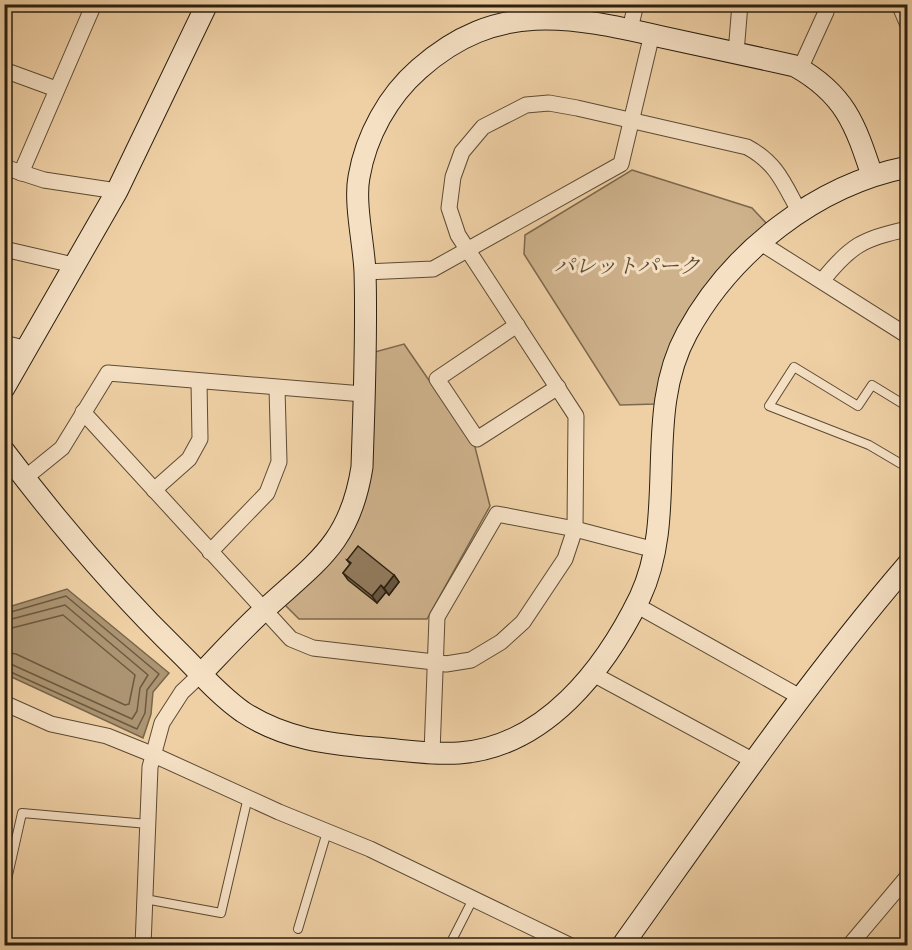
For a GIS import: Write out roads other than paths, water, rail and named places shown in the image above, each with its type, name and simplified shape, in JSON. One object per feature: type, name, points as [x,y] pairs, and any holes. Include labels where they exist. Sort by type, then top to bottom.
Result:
[{"type":"street","points":[[21,172],[93,4]]},
{"type":"street","points":[[4,388],[117,191],[207,4]]},
{"type":"street","points":[[630,29],[636,4]]},
{"type":"street","points":[[736,53],[740,4]]},
{"type":"street","points":[[800,69],[826,12],[825,4]]},
{"type":"street","points":[[899,4],[908,25]]},
{"type":"street","points":[[143,945],[150,767],[162,723],[171,706],[201,674],[264,610],[285,594],[328,551],[345,525],[357,499],[362,467],[365,272],[358,180],[365,150],[377,124],[407,79],[451,46],[475,32],[502,24],[529,18],[573,18],[630,29],[800,69],[814,76],[847,110],[872,176]]},
{"type":"street","points":[[365,272],[433,269],[621,164],[652,34]]},
{"type":"street","points":[[4,70],[56,89]]},
{"type":"street","points":[[83,412],[291,639],[313,648],[446,664],[471,660],[509,636],[523,622],[565,559],[575,529],[576,416],[458,235],[449,208],[453,177],[462,152],[483,127],[526,105],[549,103],[747,147],[774,166],[800,213]]},
{"type":"street","points":[[4,167],[44,180],[117,191]]},
{"type":"street","points":[[4,451],[83,552],[201,674],[243,712],[286,734],[313,742],[432,753],[461,753],[516,737],[544,721],[568,701],[593,674],[636,605],[651,573],[656,550],[665,396],[671,369],[684,338],[716,288],[761,243],[829,194],[872,176],[908,168]]},
{"type":"street","points":[[822,281],[845,253],[876,236],[908,229]]},
{"type":"street","points":[[761,243],[908,336]]},
{"type":"street","points":[[4,249],[73,266]]},
{"type":"street","points":[[517,325],[437,379],[477,439],[558,387]]},
{"type":"street","points":[[4,344],[27,349]]},
{"type":"street","points":[[25,478],[62,448],[108,373],[363,394]]},
{"type":"street","points":[[154,490],[189,459],[200,439],[199,382]]},
{"type":"street","points":[[210,552],[267,493],[279,462],[277,388]]},
{"type":"street","points":[[432,753],[436,618],[497,514],[575,529],[656,550]]},
{"type":"street","points":[[622,945],[800,697],[860,619],[906,571]]},
{"type":"street","points":[[636,605],[800,697]]},
{"type":"street","points":[[593,674],[754,761]]},
{"type":"street","points":[[4,703],[51,724],[107,736],[153,755],[370,849],[571,945]]},
{"type":"street","points":[[849,945],[908,876]]},
{"type":"lane","points":[[908,406],[872,385],[858,406],[794,367],[770,406],[869,445],[908,468]]},
{"type":"lane","points":[[145,899],[221,913],[248,796]]},
{"type":"lane","points":[[4,893],[22,813],[149,824]]},
{"type":"lane","points":[[298,929],[327,832]]},
{"type":"lane","points":[[449,945],[472,899]]},
{"type":"lane","points":[[57,945],[68,945]]},
{"type":"water","points":[[67,589],[169,673],[153,692],[151,714],[143,738],[5,674],[5,608]]},
{"type":"park label","name":"パレットパーク","points":[[627,266]]}]
